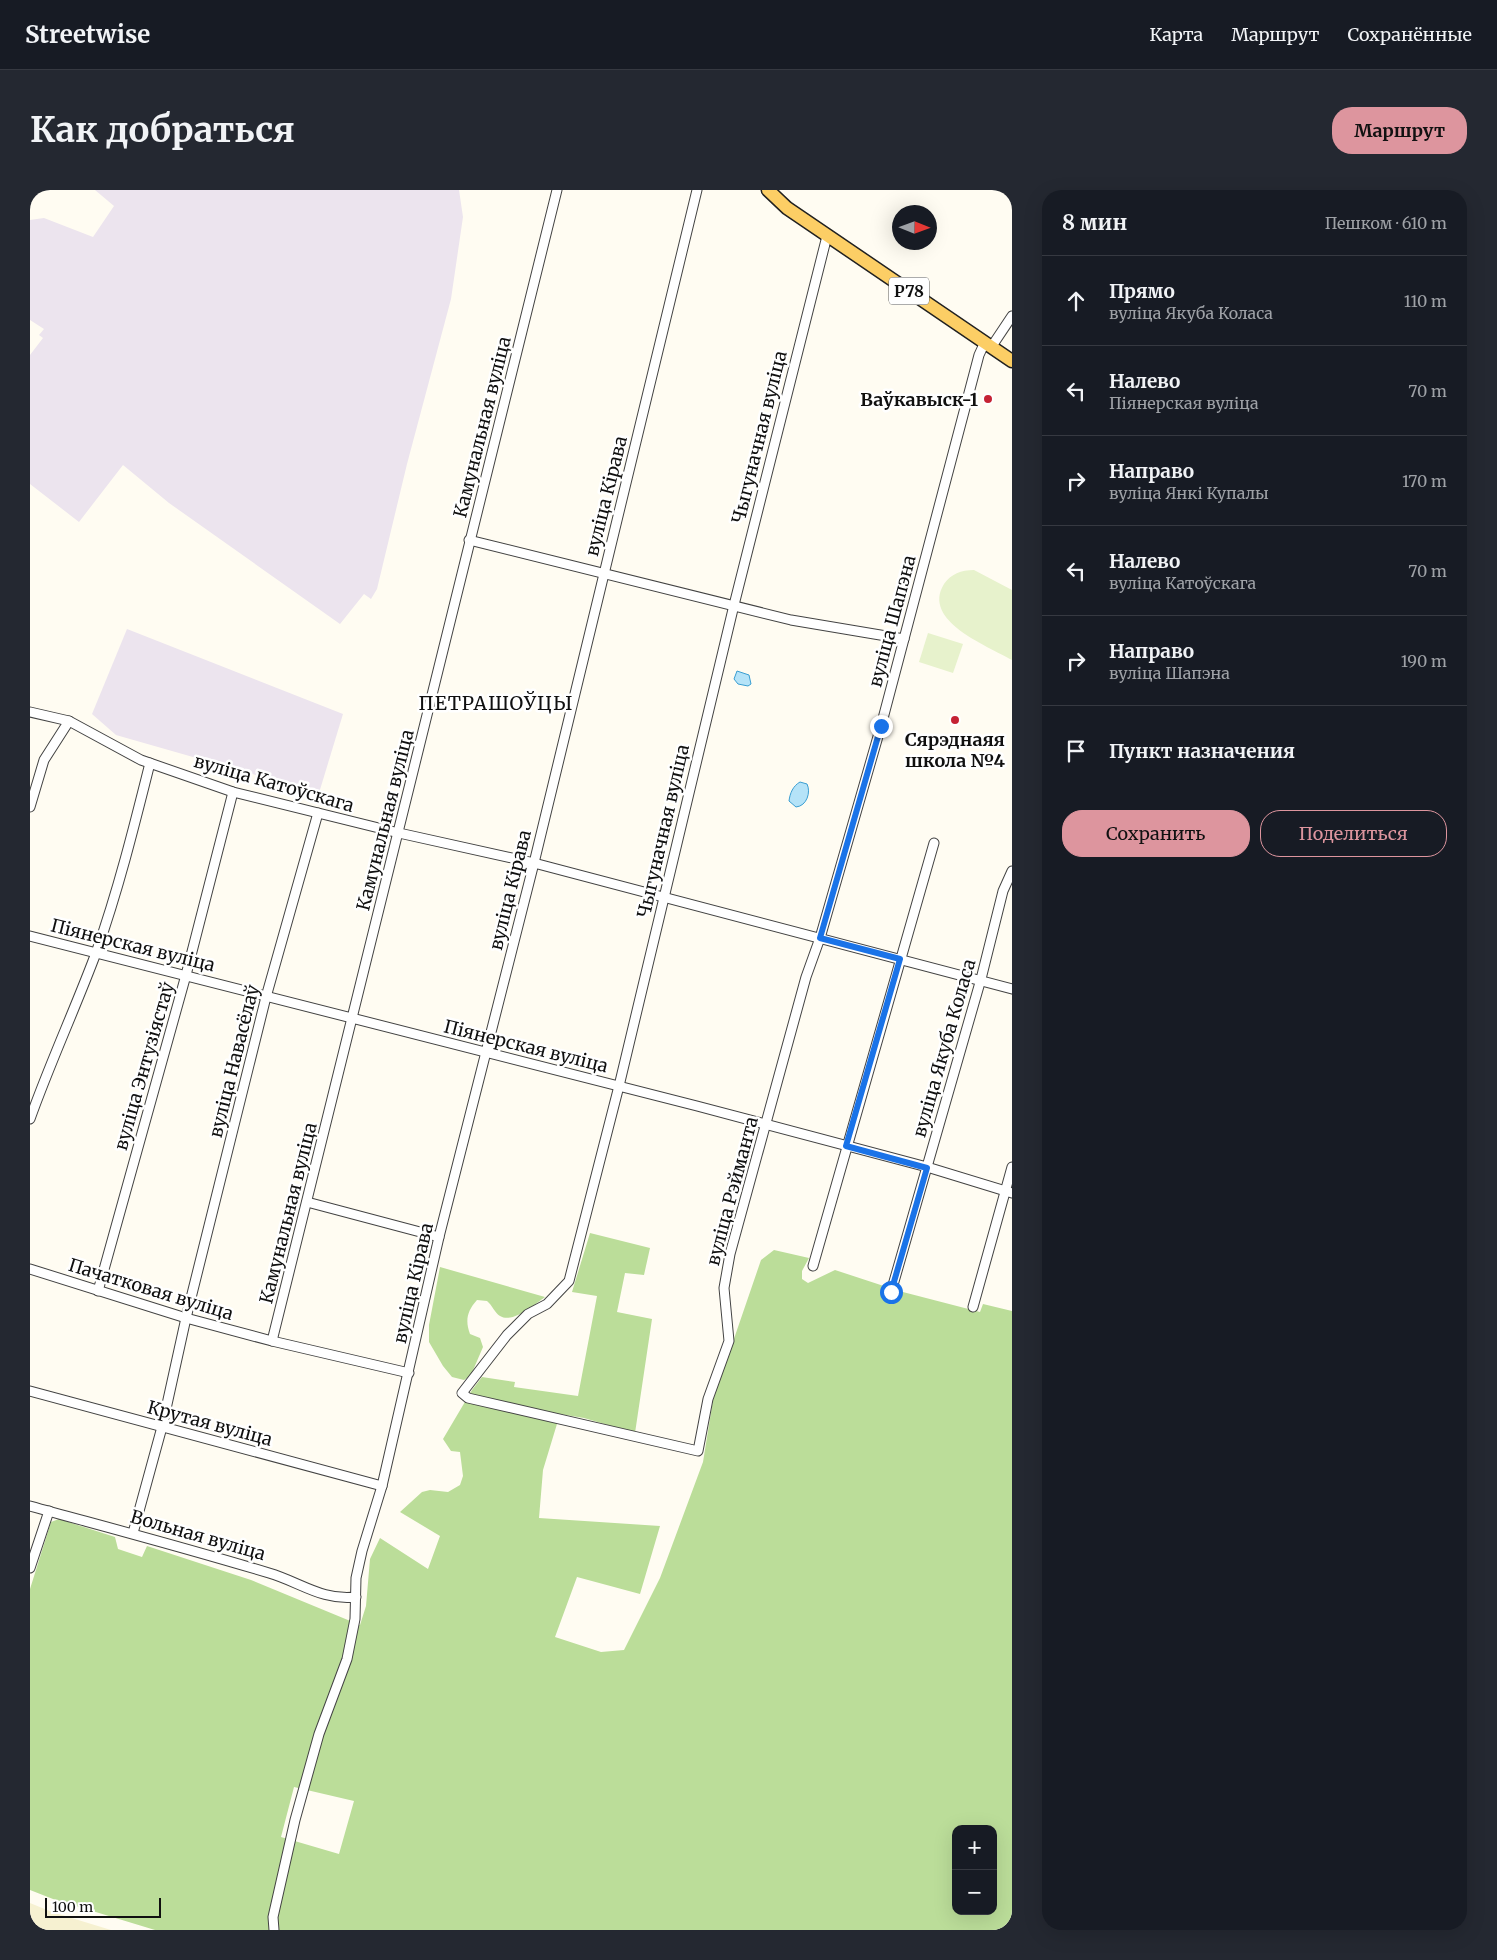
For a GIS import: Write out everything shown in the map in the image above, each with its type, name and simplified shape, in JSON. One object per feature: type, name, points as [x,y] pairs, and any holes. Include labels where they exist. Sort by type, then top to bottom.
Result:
[{"type":"main road","name":"Р78","points":[[768,190],[787,208],[1012,361]]},
{"type":"street","name":"Камунальная вуліца","points":[[272,1341],[557,190]]},
{"type":"street","name":"вуліца Кірава","points":[[274,1930],[273,1917],[295,1820],[319,1734],[347,1659],[356,1618],[356,1578],[362,1551],[382,1486],[439,1237],[534,863],[697,190]]},
{"type":"street","name":"Чыгуначная вуліца","points":[[462,1393],[507,1335],[528,1314],[547,1304],[568,1281],[619,1086],[734,605],[827,236]]},
{"type":"street","name":"вуліца Шапэна","points":[[820,938],[904,639],[979,355],[1012,316]]},
{"type":"street","points":[[469,540],[791,620],[904,639]]},
{"type":"street","name":"вуліца Катоўскага","points":[[30,712],[69,721],[150,763],[233,792],[399,833],[534,863],[981,979],[1012,989]]},
{"type":"street","points":[[30,807],[44,760],[69,721]]},
{"type":"street","points":[[30,1119],[46,1074],[96,953],[126,858],[150,763]]},
{"type":"street","name":"вуліца Энтузіястаў","points":[[98,1291],[186,975],[233,792]]},
{"type":"street","name":"вуліца Навасёлаў","points":[[133,1533],[162,1427],[186,1318],[266,997],[318,813]]},
{"type":"street","points":[[814,1266],[846,1146],[934,843]]},
{"type":"street","name":"вуліца Якуба Коласа","points":[[891,1292],[981,979],[1003,891],[1012,871]]},
{"type":"street","name":"Піянерская вуліца","points":[[30,936],[766,1124],[1009,1192]]},
{"type":"street","name":"вуліца Рэйманта","points":[[462,1393],[468,1398],[698,1451],[708,1399],[729,1341],[724,1288],[730,1254],[806,977],[820,938]]},
{"type":"street","points":[[973,1307],[1009,1192],[1012,1167]]},
{"type":"street","points":[[307,1202],[439,1237]]},
{"type":"street","name":"Пачатковая вуліца","points":[[30,1270],[186,1318],[272,1341],[409,1373]]},
{"type":"street","name":"Крутая вуліца","points":[[30,1391],[382,1486]]},
{"type":"street","name":"Вольная вуліца","points":[[30,1506],[133,1533],[275,1575],[324,1595],[339,1599],[356,1597]]},
{"type":"street","points":[[30,1568],[49,1511]]},
{"type":"shaded area","points":[[95,190],[459,190],[463,217],[451,299],[407,464],[377,589],[371,599],[364,594],[340,624],[169,503],[123,465],[79,522],[30,484],[30,355],[43,338],[39,335],[44,329],[30,320],[30,220],[44,218],[93,237],[114,206]]},
{"type":"shaded area","points":[[127,629],[343,714],[319,793],[116,735],[92,714]]},
{"type":"shaded area","points":[[30,1903],[52,1912],[111,1930],[30,1930]]},
{"type":"green space","points":[[974,570],[1012,590],[1012,660],[960,631],[949,621],[942,610],[939,597],[944,584],[957,573]]},
{"type":"green space","points":[[928,633],[963,644],[953,673],[919,662]]},
{"type":"green space","points":[[590,1233],[650,1248],[644,1275],[625,1273],[617,1312],[652,1319],[635,1433],[584,1418],[560,1414],[543,1470],[539,1518],[660,1526],[640,1594],[577,1577],[555,1637],[601,1652],[624,1650],[660,1578],[703,1462],[713,1400],[761,1260],[774,1250],[809,1258],[802,1271],[802,1279],[808,1283],[835,1270],[899,1291],[980,1312],[983,1304],[1012,1311],[1012,1930],[155,1930],[53,1899],[30,1890],[30,1589],[51,1522],[59,1519],[115,1537],[118,1549],[142,1557],[147,1546],[251,1580],[360,1625],[366,1606],[370,1559],[380,1538],[428,1569],[440,1536],[400,1512],[422,1492],[430,1490],[448,1492],[460,1485],[463,1476],[460,1452],[451,1451],[443,1439],[472,1390],[482,1377],[515,1382],[514,1387],[578,1396],[597,1296],[572,1292]],"holes":[[[294,1787],[354,1801],[339,1854],[281,1837]]]},
{"type":"green space","points":[[440,1267],[545,1297],[524,1312],[505,1318],[498,1315],[487,1301],[477,1300],[469,1312],[468,1325],[470,1334],[480,1338],[483,1347],[471,1375],[464,1380],[452,1377],[429,1342],[429,1325]]},
{"type":"water","points":[[737,671],[749,675],[751,684],[748,686],[738,684],[734,679]]},
{"type":"water","points":[[800,782],[807,784],[808,795],[803,804],[796,807],[789,801],[792,790]]},
{"type":"place","name":"Ваўкавыск-1","points":[[988,399]]},
{"type":"place","name":"Сярэднаяя школа №4","points":[[955,720]]},
{"type":"district","name":"ПЕТРАШОЎЦЫ","points":[[496,703]]},
{"type":"route","points":[[881,726],[820,938],[900,959],[846,1146],[927,1168],[891,1292]]}]
